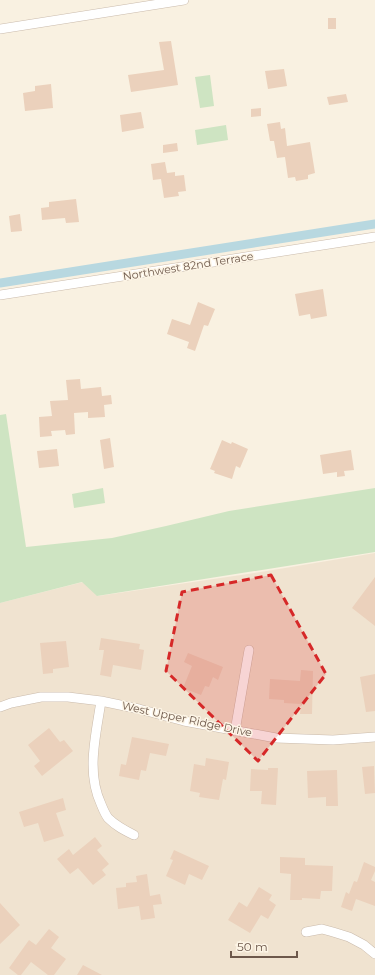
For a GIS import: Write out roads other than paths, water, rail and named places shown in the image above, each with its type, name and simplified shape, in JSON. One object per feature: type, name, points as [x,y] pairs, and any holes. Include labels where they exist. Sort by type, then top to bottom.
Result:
[{"type":"street","points":[[0,29],[184,0]]},
{"type":"street","name":"Northwest 82nd Terrace","points":[[0,295],[375,237]]},
{"type":"street","points":[[235,731],[249,650]]},
{"type":"street","name":"West Upper Ridge Drive","points":[[0,707],[11,703],[41,697],[68,697],[101,701],[184,721],[276,738],[334,740],[375,737]]},
{"type":"street","points":[[101,701],[93,756],[94,780],[99,800],[107,817],[118,827],[134,835]]},
{"type":"street","points":[[306,932],[322,929],[339,933],[364,944],[375,954]]},
{"type":"waterway","points":[[0,283],[375,224]]}]
